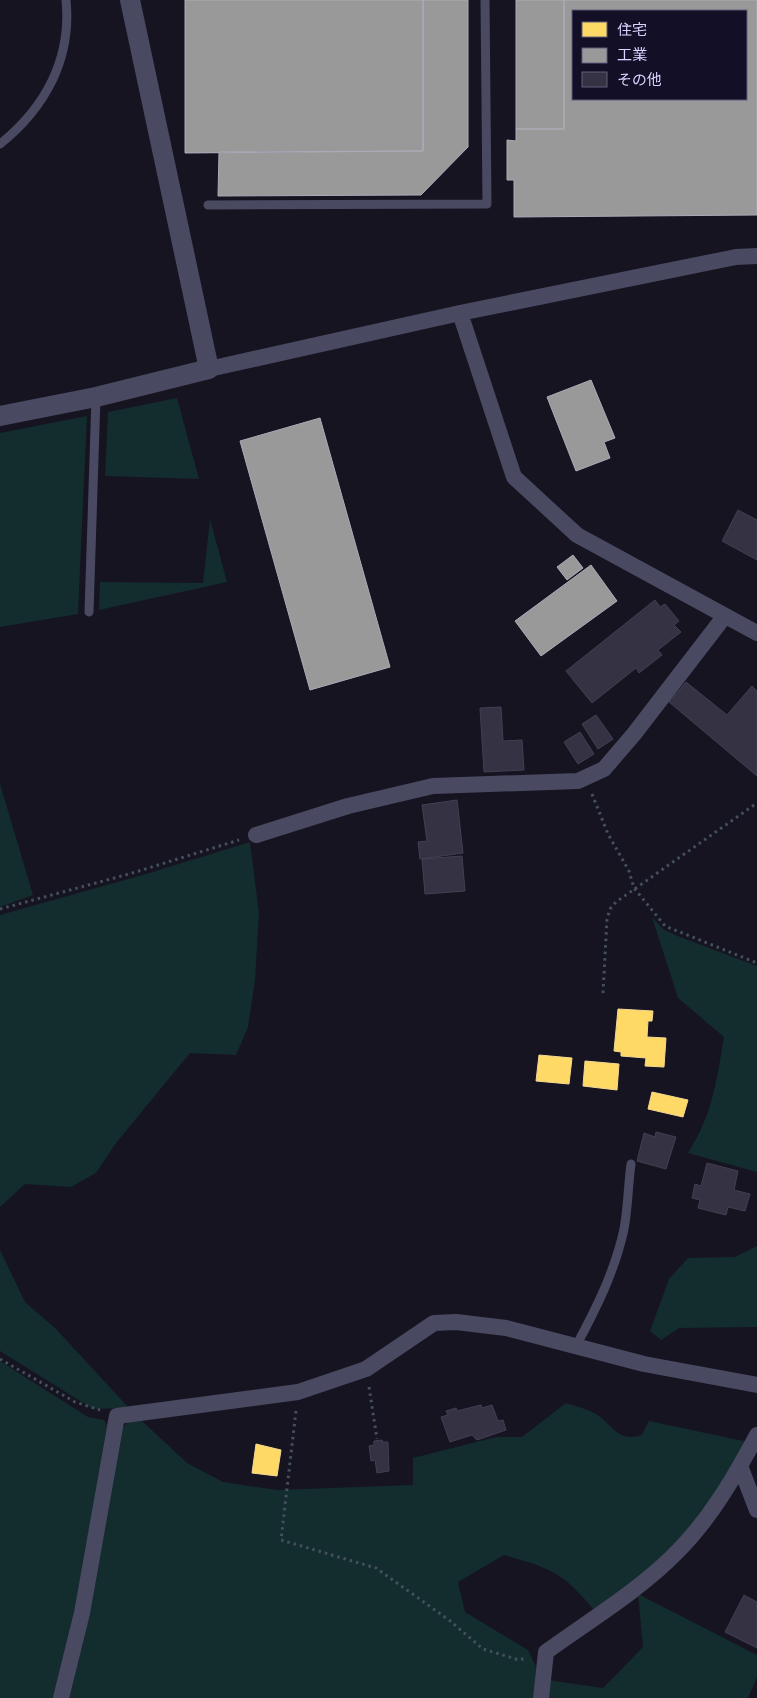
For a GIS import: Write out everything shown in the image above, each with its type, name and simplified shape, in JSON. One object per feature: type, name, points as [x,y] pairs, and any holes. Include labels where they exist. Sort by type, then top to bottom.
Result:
[{"type":"street","points":[[130,0],[209,370]]},
{"type":"street","points":[[0,416],[96,397],[460,314],[736,257],[757,256]]},
{"type":"street","points":[[460,314],[514,478],[577,535],[724,617],[757,633]]},
{"type":"street","points":[[256,835],[348,806],[433,786],[578,781],[585,778],[604,768],[610,762],[724,617]]},
{"type":"street","points":[[61,1698],[82,1613],[117,1416],[298,1392],[366,1370],[434,1323],[456,1322],[506,1328],[644,1364],[757,1385]]},
{"type":"street","points":[[541,1698],[546,1652],[660,1569],[703,1522],[740,1466],[757,1434]]},
{"type":"street","points":[[740,1466],[757,1510]]},
{"type":"lane","points":[[0,144],[22,126],[33,113],[52,82],[62,52],[66,30],[66,0]]},
{"type":"lane","points":[[208,205],[487,204],[485,0]]},
{"type":"lane","points":[[89,612],[96,397]]},
{"type":"lane","points":[[576,1346],[597,1305],[614,1264],[624,1228],[631,1164]]},
{"type":"path","points":[[585,778],[608,834],[629,871],[634,888],[665,926],[757,963]]},
{"type":"path","points":[[603,993],[610,909],[634,888],[684,856],[757,803]]},
{"type":"path","points":[[0,909],[129,874],[256,835]]},
{"type":"path","points":[[0,1359],[75,1402],[117,1416]]},
{"type":"path","points":[[366,1370],[377,1439]]},
{"type":"path","points":[[298,1392],[281,1540],[376,1568],[449,1620],[483,1649],[520,1660],[546,1652]]},
{"type":"green space","points":[[177,398],[199,479],[105,476],[108,412]]},
{"type":"green space","points":[[87,416],[78,614],[0,627],[0,433]]},
{"type":"green space","points":[[210,519],[227,582],[99,610],[100,582],[203,583]]},
{"type":"green space","points":[[0,784],[33,895],[0,907]]},
{"type":"green space","points":[[250,842],[259,913],[255,980],[248,1027],[236,1055],[190,1053],[116,1143],[96,1173],[71,1187],[25,1184],[0,1207],[0,915],[146,874]]},
{"type":"green space","points":[[652,917],[663,929],[675,935],[757,966],[757,1172],[688,1153],[708,1111],[716,1083],[724,1037],[678,998]]},
{"type":"green space","points":[[757,1246],[757,1327],[679,1328],[661,1340],[650,1331],[669,1279],[688,1258],[735,1257]]},
{"type":"green space","points":[[0,1250],[25,1302],[56,1329],[129,1408],[93,1409],[0,1351]]},
{"type":"green space","points":[[0,1361],[88,1417],[104,1420],[107,1425],[84,1577],[55,1698],[0,1698]]},
{"type":"green space","points":[[566,1403],[596,1414],[616,1432],[627,1437],[642,1435],[649,1421],[748,1442],[700,1519],[643,1575],[594,1610],[573,1587],[555,1573],[504,1555],[458,1582],[465,1612],[528,1650],[536,1667],[534,1698],[64,1698],[120,1432],[128,1421],[141,1420],[187,1463],[223,1482],[277,1490],[413,1485],[413,1458],[496,1437],[522,1437]]},
{"type":"green space","points":[[638,1594],[757,1655],[757,1677],[748,1698],[547,1698],[548,1680],[603,1688],[643,1647]]},
{"type":"building: 住宅","points":[[618,1009],[653,1011],[652,1021],[648,1021],[647,1037],[666,1038],[664,1067],[645,1066],[646,1058],[621,1056],[621,1052],[614,1051]]},
{"type":"building: 住宅","points":[[539,1055],[572,1058],[569,1084],[536,1081]]},
{"type":"building: 住宅","points":[[585,1061],[619,1064],[617,1090],[583,1086]]},
{"type":"building: 住宅","points":[[652,1092],[688,1100],[683,1117],[648,1109]]},
{"type":"building: 住宅","points":[[256,1444],[281,1450],[277,1476],[252,1473]]},
{"type":"building: 工業","points":[[185,0],[423,0],[423,151],[185,153]]},
{"type":"building: 工業","points":[[423,0],[468,0],[468,147],[421,195],[218,196],[219,152],[423,151]]},
{"type":"building: 工業","points":[[516,0],[564,0],[564,129],[516,129]]},
{"type":"building: 工業","points":[[564,0],[757,0],[757,215],[514,217],[514,180],[507,180],[507,140],[516,141],[516,129],[564,129]]},
{"type":"building: 工業","points":[[591,380],[615,438],[604,442],[610,458],[576,471],[547,397]]},
{"type":"building: 工業","points":[[320,418],[390,667],[310,690],[240,441]]},
{"type":"building: 工業","points":[[573,555],[583,568],[567,580],[557,567]]},
{"type":"building: 工業","points":[[591,565],[617,601],[541,656],[515,621]]},
{"type":"building: その他","points":[[738,510],[757,520],[757,560],[722,541]]},
{"type":"building: その他","points":[[655,600],[660,607],[665,604],[679,621],[674,625],[681,632],[658,650],[662,655],[639,673],[636,668],[592,703],[566,671]]},
{"type":"building: その他","points":[[686,682],[727,715],[752,686],[757,691],[757,776],[669,702]]},
{"type":"building: その他","points":[[501,707],[503,741],[522,740],[524,770],[484,772],[480,708]]},
{"type":"building: その他","points":[[596,715],[613,739],[598,749],[582,724]]},
{"type":"building: その他","points":[[580,732],[594,754],[578,764],[564,742]]},
{"type":"building: その他","points":[[457,800],[463,853],[420,859],[418,842],[427,841],[422,805]]},
{"type":"building: その他","points":[[462,856],[465,891],[425,894],[422,859]]},
{"type":"building: その他","points":[[656,1132],[676,1137],[666,1169],[637,1161],[644,1133],[655,1137]]},
{"type":"building: その他","points":[[707,1163],[738,1171],[734,1190],[750,1194],[745,1211],[728,1207],[726,1215],[698,1208],[700,1200],[692,1198],[695,1184],[701,1186]]},
{"type":"building: その他","points":[[481,1405],[482,1408],[492,1405],[498,1421],[503,1420],[506,1430],[477,1440],[472,1435],[450,1442],[441,1417],[448,1415],[446,1411],[456,1408],[457,1411]]},
{"type":"building: その他","points":[[382,1440],[383,1442],[388,1442],[389,1471],[377,1473],[375,1460],[371,1461],[369,1446],[374,1445],[374,1441]]},
{"type":"building: その他","points":[[744,1595],[757,1602],[757,1648],[725,1632]]}]
